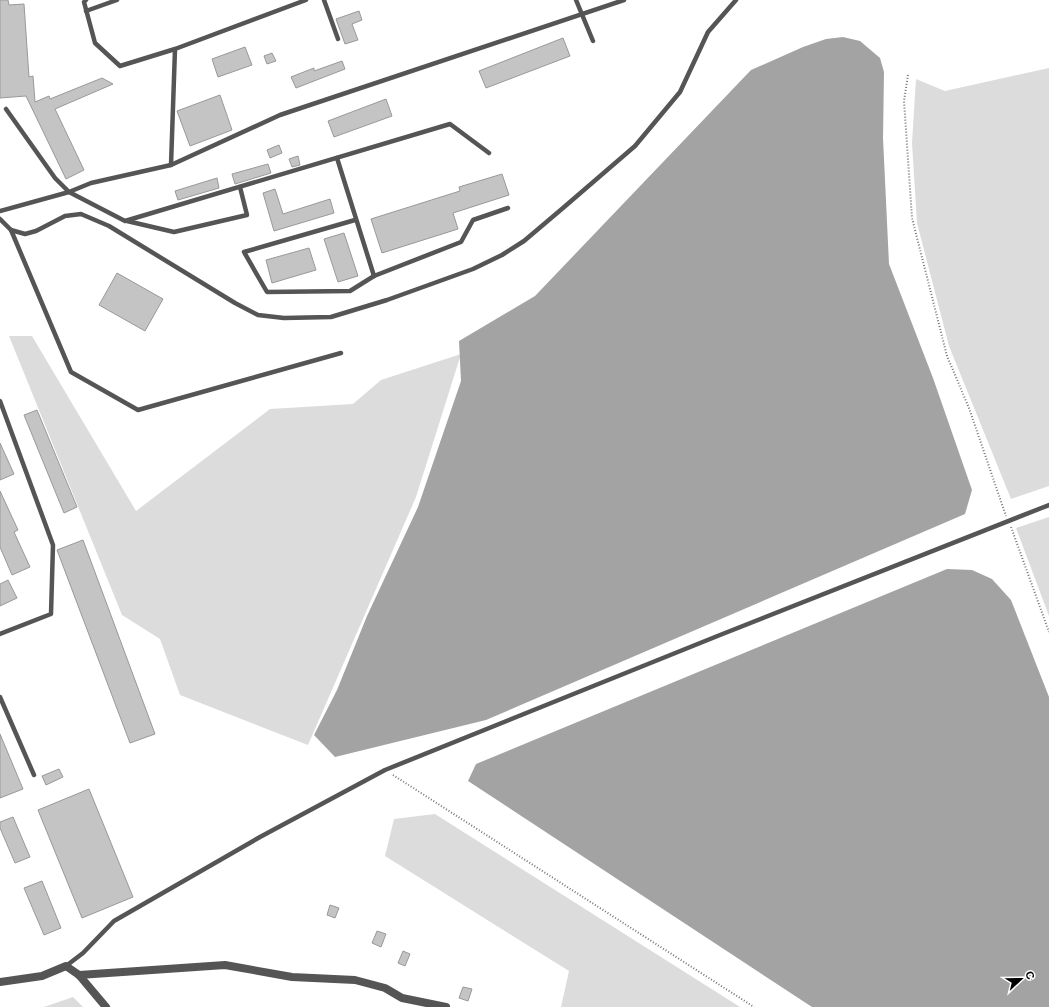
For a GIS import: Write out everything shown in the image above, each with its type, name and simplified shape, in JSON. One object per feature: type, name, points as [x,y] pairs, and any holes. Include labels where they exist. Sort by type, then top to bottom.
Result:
[{"type":"street","points":[[79,975],[225,965],[292,977],[355,980],[385,988],[402,998],[446,1007]]},
{"type":"street","points":[[0,982],[42,976],[66,966],[79,975],[106,1007]]},
{"type":"lane","points":[[86,0],[84,2],[95,43],[120,66],[175,49],[306,0]]},
{"type":"lane","points":[[86,11],[117,0]]},
{"type":"lane","points":[[324,0],[338,39]]},
{"type":"lane","points":[[576,0],[581,15],[594,42]]},
{"type":"lane","points":[[0,211],[70,192],[91,183],[171,165],[280,115],[624,0]]},
{"type":"lane","points":[[11,230],[25,234],[36,231],[65,216],[81,214],[110,226],[235,303],[258,315],[284,318],[331,317],[387,300],[473,269],[502,255],[524,241],[563,208],[635,146],[680,92],[708,32],[736,0]]},
{"type":"lane","points":[[171,165],[175,49]]},
{"type":"lane","points":[[6,109],[55,178],[70,192],[125,221],[174,232],[247,215],[240,187]]},
{"type":"lane","points":[[125,221],[450,124],[489,153]]},
{"type":"lane","points":[[337,158],[355,220],[374,276]]},
{"type":"lane","points":[[355,220],[244,252],[267,292],[350,291],[374,276],[462,242],[472,220],[508,208]]},
{"type":"lane","points":[[0,219],[11,230],[71,372],[138,410],[341,353]]},
{"type":"lane","points":[[0,401],[53,545],[51,614],[0,634]]},
{"type":"lane","points":[[66,966],[83,954],[114,921],[260,837],[385,770],[1008,520],[1049,505]]},
{"type":"lane","points":[[0,697],[34,774]]},
{"type":"path","points":[[908,75],[904,101],[912,218],[947,356],[969,408],[1049,632]]},
{"type":"path","points":[[385,770],[754,1007]]},
{"type":"shaded area","points":[[843,37],[860,41],[880,58],[884,72],[883,138],[889,264],[933,378],[972,490],[965,514],[486,720],[335,757],[314,735],[337,690],[367,616],[418,507],[461,381],[459,341],[535,296],[751,70],[803,47],[826,39]]},
{"type":"shaded area","points":[[1049,68],[1049,486],[1011,499],[949,346],[917,223],[912,143],[916,79],[945,91]]},
{"type":"shaded area","points":[[9,336],[32,336],[136,511],[270,409],[353,404],[381,380],[461,354],[416,497],[308,745],[180,695],[160,639],[122,615]]},
{"type":"shaded area","points":[[1049,517],[1049,616],[1016,528]]},
{"type":"shaded area","points":[[947,569],[972,570],[992,579],[1011,600],[1049,697],[1049,1007],[812,1007],[468,781],[476,764]]},
{"type":"shaded area","points":[[435,814],[740,1007],[561,1007],[569,971],[385,856],[394,819]]},
{"type":"shaded area","points":[[73,997],[83,1007],[44,1007]]},
{"type":"building","points":[[0,0],[8,0],[9,5],[24,4],[29,77],[33,76],[35,102],[49,96],[50,99],[102,78],[113,84],[55,109],[84,170],[66,179],[26,96],[0,98]]},
{"type":"building","points":[[359,11],[362,20],[352,24],[358,40],[345,44],[336,19]]},
{"type":"building","points":[[563,38],[570,56],[486,88],[479,71]]},
{"type":"building","points":[[245,47],[252,65],[218,77],[212,59]]},
{"type":"building","points":[[272,53],[276,61],[267,64],[264,56]]},
{"type":"building","points":[[342,61],[345,69],[296,88],[291,77],[314,68],[314,71]]},
{"type":"building","points":[[220,95],[232,130],[190,146],[177,111]]},
{"type":"building","points":[[386,99],[392,116],[334,137],[328,121]]},
{"type":"building","points":[[279,145],[282,153],[270,158],[267,150]]},
{"type":"building","points":[[298,156],[300,165],[292,167],[289,159]]},
{"type":"building","points":[[268,164],[271,173],[235,184],[232,174]]},
{"type":"building","points":[[502,174],[509,195],[453,213],[458,229],[382,253],[371,219],[460,191],[459,187]]},
{"type":"building","points":[[217,178],[219,188],[178,200],[175,191]]},
{"type":"building","points":[[275,189],[283,214],[330,199],[334,213],[274,231],[263,193]]},
{"type":"building","points":[[344,233],[358,276],[338,282],[324,239]]},
{"type":"building","points":[[309,248],[316,270],[272,283],[266,260]]},
{"type":"building","points":[[117,273],[163,299],[145,331],[99,305]]},
{"type":"building","points":[[37,410],[77,507],[64,513],[24,415]]},
{"type":"building","points":[[0,443],[14,474],[0,480]]},
{"type":"building","points":[[0,491],[18,530],[14,532],[30,567],[12,575],[0,547]]},
{"type":"building","points":[[83,540],[155,734],[130,743],[57,550]]},
{"type":"building","points":[[8,580],[17,598],[0,606],[0,584]]},
{"type":"building","points":[[0,734],[23,789],[0,798]]},
{"type":"building","points":[[59,769],[63,777],[46,785],[42,776]]},
{"type":"building","points":[[89,789],[133,897],[82,918],[38,810]]},
{"type":"building","points":[[13,817],[30,857],[15,863],[0,828],[0,822]]},
{"type":"building","points":[[42,881],[61,928],[44,935],[24,888]]},
{"type":"building","points":[[330,905],[339,908],[335,918],[327,915]]},
{"type":"building","points":[[377,931],[386,934],[381,947],[372,943]]},
{"type":"building","points":[[403,951],[410,954],[405,966],[398,963]]},
{"type":"building","points":[[463,987],[472,989],[468,1001],[459,998]]}]
